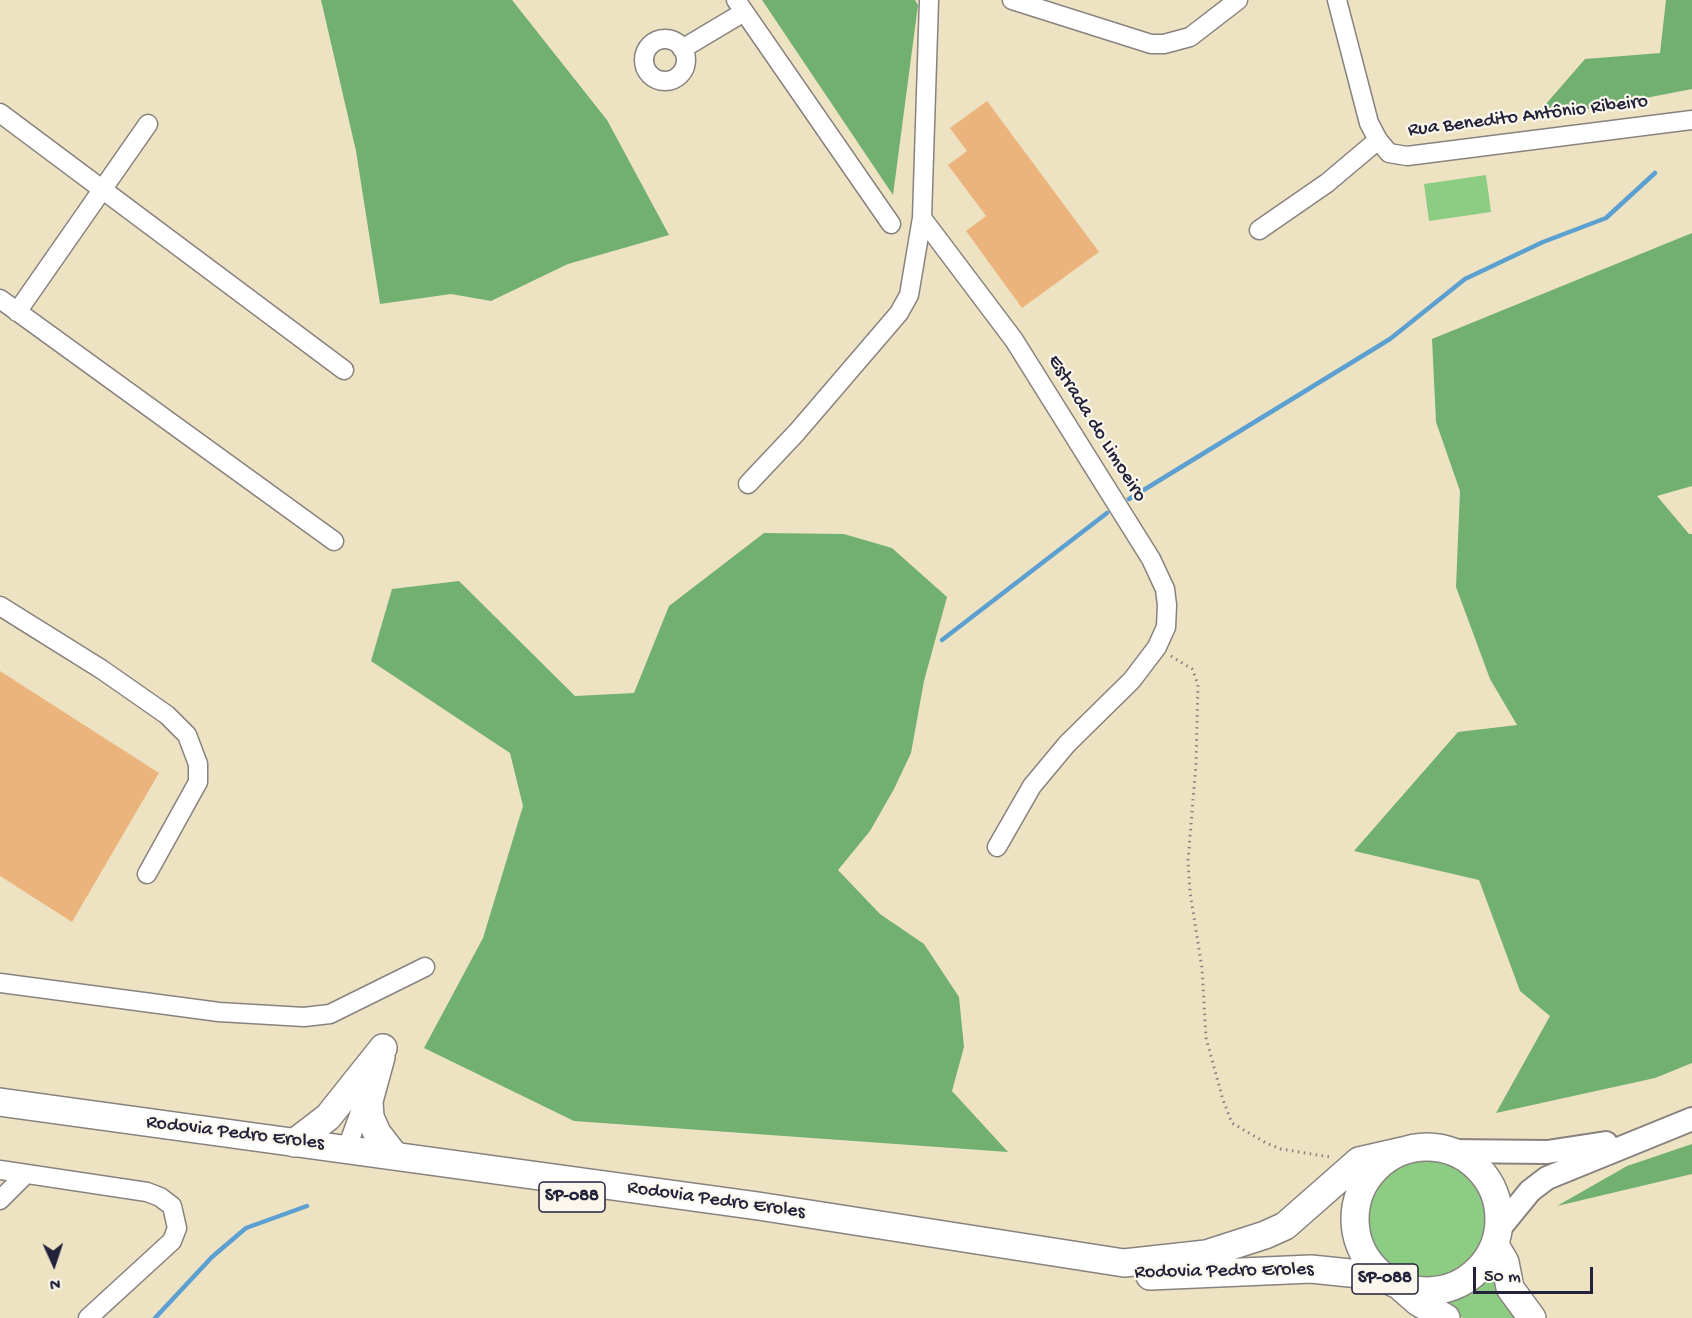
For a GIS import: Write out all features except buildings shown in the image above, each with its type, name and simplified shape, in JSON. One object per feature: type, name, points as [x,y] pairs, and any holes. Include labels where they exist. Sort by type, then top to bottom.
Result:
[{"type":"highway","points":[[294,1143],[328,1117],[383,1048]]},
{"type":"highway","points":[[383,1048],[369,1101],[370,1117],[377,1133],[394,1155]]},
{"type":"highway","name":"Rodovia Pedro Eroles","points":[[0,1102],[758,1206],[1124,1263],[1206,1254],[1265,1235],[1285,1226],[1359,1161],[1427,1147],[1451,1151],[1469,1160],[1488,1182],[1499,1209],[1497,1237],[1479,1269],[1457,1286],[1438,1291],[1420,1291],[1390,1281],[1311,1269],[1145,1276],[1082,1270],[855,1235],[0,1119]]},
{"type":"highway","name":"Rodovia Pedro Eroles","points":[[1390,1281],[1364,1255],[1356,1236],[1354,1215],[1359,1194],[1369,1176],[1384,1161],[1403,1151]]},
{"type":"highway","points":[[1497,1237],[1510,1288],[1532,1318]]},
{"type":"highway","points":[[1390,1281],[1418,1302],[1446,1318]]},
{"type":"main road","name":"Rodovia Pedro Eroles","points":[[1497,1237],[1530,1191],[1547,1178],[1640,1138],[1692,1119]]},
{"type":"main road","name":"Rodovia Pedro Eroles","points":[[1451,1151],[1547,1152],[1640,1138]]},
{"type":"street","points":[[747,484],[797,432],[898,313],[909,295],[922,218],[929,0]]},
{"type":"street","points":[[1012,0],[1151,44],[1164,44],[1190,37],[1238,0]]},
{"type":"street","points":[[1259,230],[1327,183],[1378,140],[1369,123],[1337,0]]},
{"type":"street","points":[[682,49],[740,6],[891,224]]},
{"type":"street","points":[[0,113],[344,370]]},
{"type":"street","name":"Rua Benedito Antônio Ribeiro","points":[[1378,140],[1389,153],[1407,156],[1692,120]]},
{"type":"street","points":[[17,312],[148,124]]},
{"type":"street","name":"Estrada do Limoeiro","points":[[922,218],[1014,340],[1151,559],[1165,589],[1167,605],[1166,627],[1157,647],[1132,680],[1067,744],[1032,786],[997,847]]},
{"type":"street","points":[[0,300],[334,541]]},
{"type":"street","points":[[0,606],[101,669],[167,716],[187,735],[194,748],[198,764],[198,782],[147,874]]},
{"type":"street","points":[[0,983],[219,1012],[304,1017],[330,1014],[425,967]]},
{"type":"street","points":[[347,1148],[383,1048]]},
{"type":"street","points":[[0,1170],[24,1176],[147,1192],[160,1197],[171,1206],[177,1228],[172,1241],[88,1318]]},
{"type":"street","points":[[0,1200],[24,1176]]},
{"type":"path","points":[[1157,647],[1192,669],[1198,684],[1197,764],[1188,861],[1190,892],[1202,968],[1206,1038],[1223,1100],[1232,1123],[1266,1143],[1308,1155],[1359,1161]]},
{"type":"green space","points":[[321,0],[512,0],[607,120],[669,235],[568,264],[491,301],[451,294],[380,304],[356,151]]},
{"type":"green space","points":[[762,0],[915,0],[918,5],[893,195]]},
{"type":"green space","points":[[1666,0],[1692,0],[1692,89],[1532,120],[1585,59],[1660,53]]},
{"type":"green space","points":[[1486,175],[1491,212],[1429,221],[1424,184]]},
{"type":"green space","points":[[1692,233],[1692,486],[1657,496],[1689,534],[1692,534],[1692,1063],[1655,1078],[1496,1113],[1550,1016],[1520,991],[1479,880],[1354,851],[1458,732],[1517,725],[1490,679],[1456,587],[1460,491],[1436,422],[1432,339]]},
{"type":"green space","points":[[764,533],[844,534],[892,548],[947,597],[924,681],[911,753],[870,831],[838,870],[880,914],[924,944],[959,997],[964,1047],[952,1091],[1008,1152],[574,1121],[424,1048],[483,938],[523,806],[510,753],[371,661],[392,589],[459,581],[575,696],[634,693],[669,606]]},
{"type":"green space","points":[[1692,1144],[1692,1174],[1557,1206],[1627,1166]]},
{"type":"green space","points":[[1426,1160],[1449,1164],[1468,1177],[1481,1196],[1485,1219],[1481,1242],[1468,1261],[1449,1274],[1426,1278],[1403,1274],[1384,1261],[1371,1242],[1367,1219],[1371,1196],[1384,1177],[1403,1164]]},
{"type":"green space","points":[[1496,1270],[1521,1318],[1463,1318],[1439,1304],[1471,1292]]},
{"type":"waterway","points":[[1129,499],[1390,339],[1465,279],[1543,242],[1606,218],[1655,173]]},
{"type":"waterway","points":[[942,640],[1107,513]]},
{"type":"waterway","points":[[155,1318],[212,1257],[246,1228],[307,1206]]}]
